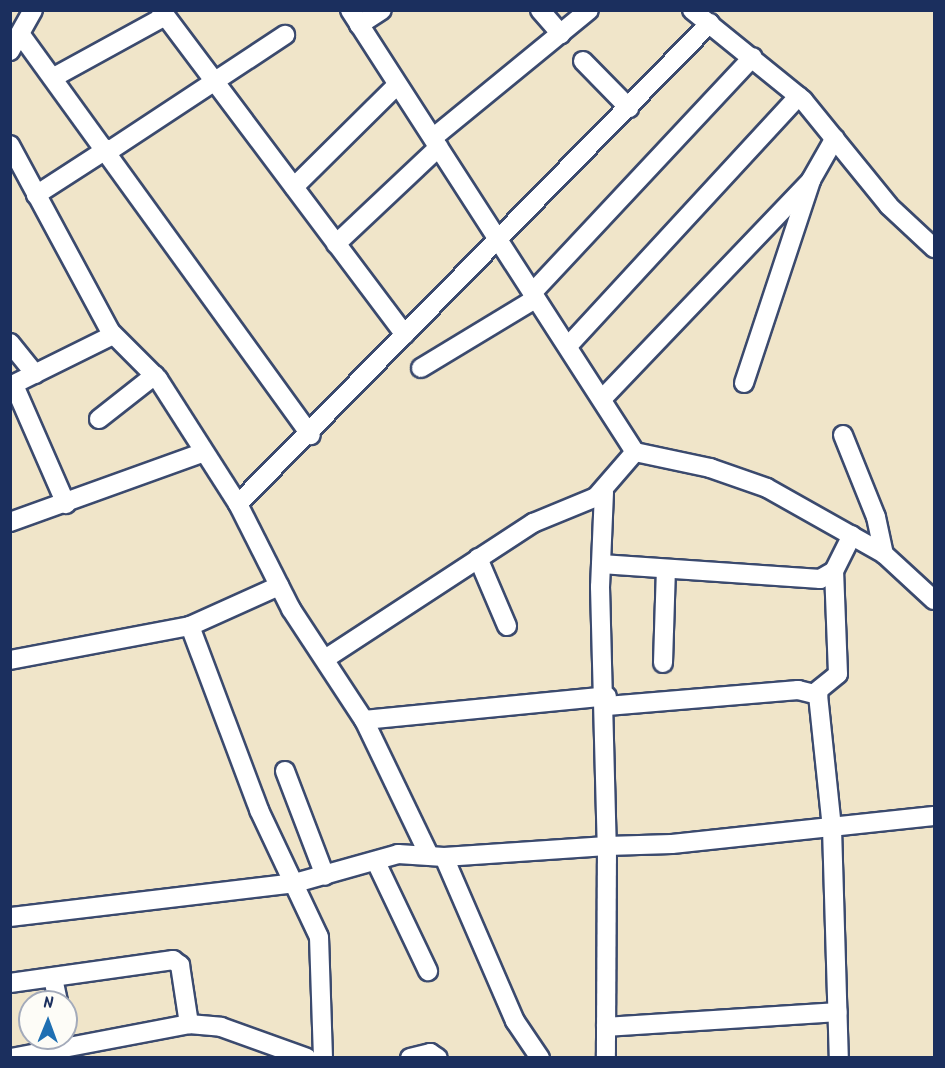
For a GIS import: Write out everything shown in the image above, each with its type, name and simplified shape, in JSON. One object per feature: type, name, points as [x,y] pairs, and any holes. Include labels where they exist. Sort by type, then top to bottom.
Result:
[{"type":"street","points":[[10,51],[33,10]]},
{"type":"street","points":[[382,10],[355,18],[397,85],[437,142],[534,296],[603,398],[635,452],[739,477],[884,554],[934,600]]},
{"type":"street","points":[[540,10],[561,34]]},
{"type":"street","points":[[336,244],[437,142],[589,10]]},
{"type":"street","points":[[692,10],[799,96],[889,206],[934,248]]},
{"type":"street","points":[[56,76],[163,13],[218,81],[405,335]]},
{"type":"street","points":[[238,504],[311,435],[497,237],[629,108],[710,23]]},
{"type":"street","points":[[21,35],[56,76],[311,435]]},
{"type":"street","points":[[36,195],[218,81],[285,35]]},
{"type":"street","points":[[421,368],[534,296],[753,57]]},
{"type":"street","points":[[583,61],[629,108]]},
{"type":"street","points":[[294,187],[397,85]]},
{"type":"street","points":[[568,346],[799,96]]},
{"type":"street","points":[[744,383],[811,180],[835,138]]},
{"type":"street","points":[[10,145],[113,335],[155,375],[238,504],[279,586],[364,720],[437,856],[515,1021],[540,1058]]},
{"type":"street","points":[[603,398],[811,180]]},
{"type":"street","points":[[66,504],[12,385],[113,335]]},
{"type":"street","points":[[10,343],[35,374]]},
{"type":"street","points":[[99,419],[155,375]]},
{"type":"street","points":[[843,435],[876,517],[884,554]]},
{"type":"street","points":[[10,522],[66,504],[204,452]]},
{"type":"street","points":[[325,659],[541,518],[604,492],[635,452]]},
{"type":"street","points":[[604,492],[601,564],[607,701],[606,1058]]},
{"type":"street","points":[[364,720],[607,701],[816,692],[838,674],[834,571],[852,535]]},
{"type":"street","points":[[478,558],[507,626]]},
{"type":"street","points":[[601,564],[783,579],[820,579],[834,571]]},
{"type":"street","points":[[663,663],[666,570]]},
{"type":"street","points":[[10,660],[190,626],[279,586]]},
{"type":"street","points":[[190,626],[259,810],[296,883],[321,949],[323,1058]]},
{"type":"street","points":[[816,692],[832,828],[839,1058]]},
{"type":"street","points":[[285,771],[325,876]]},
{"type":"street","points":[[10,917],[296,883],[398,854],[437,856],[607,846],[832,828],[934,816]]},
{"type":"street","points":[[376,862],[428,971]]},
{"type":"street","points":[[10,983],[177,961],[189,1024]]},
{"type":"street","points":[[53,978],[56,990]]},
{"type":"street","points":[[606,1027],[838,1012]]},
{"type":"street","points":[[78,1040],[189,1024],[221,1027],[307,1058]]},
{"type":"street","points":[[11,1058],[38,1050]]},
{"type":"street","points":[[410,1058],[430,1053],[438,1058]]}]
